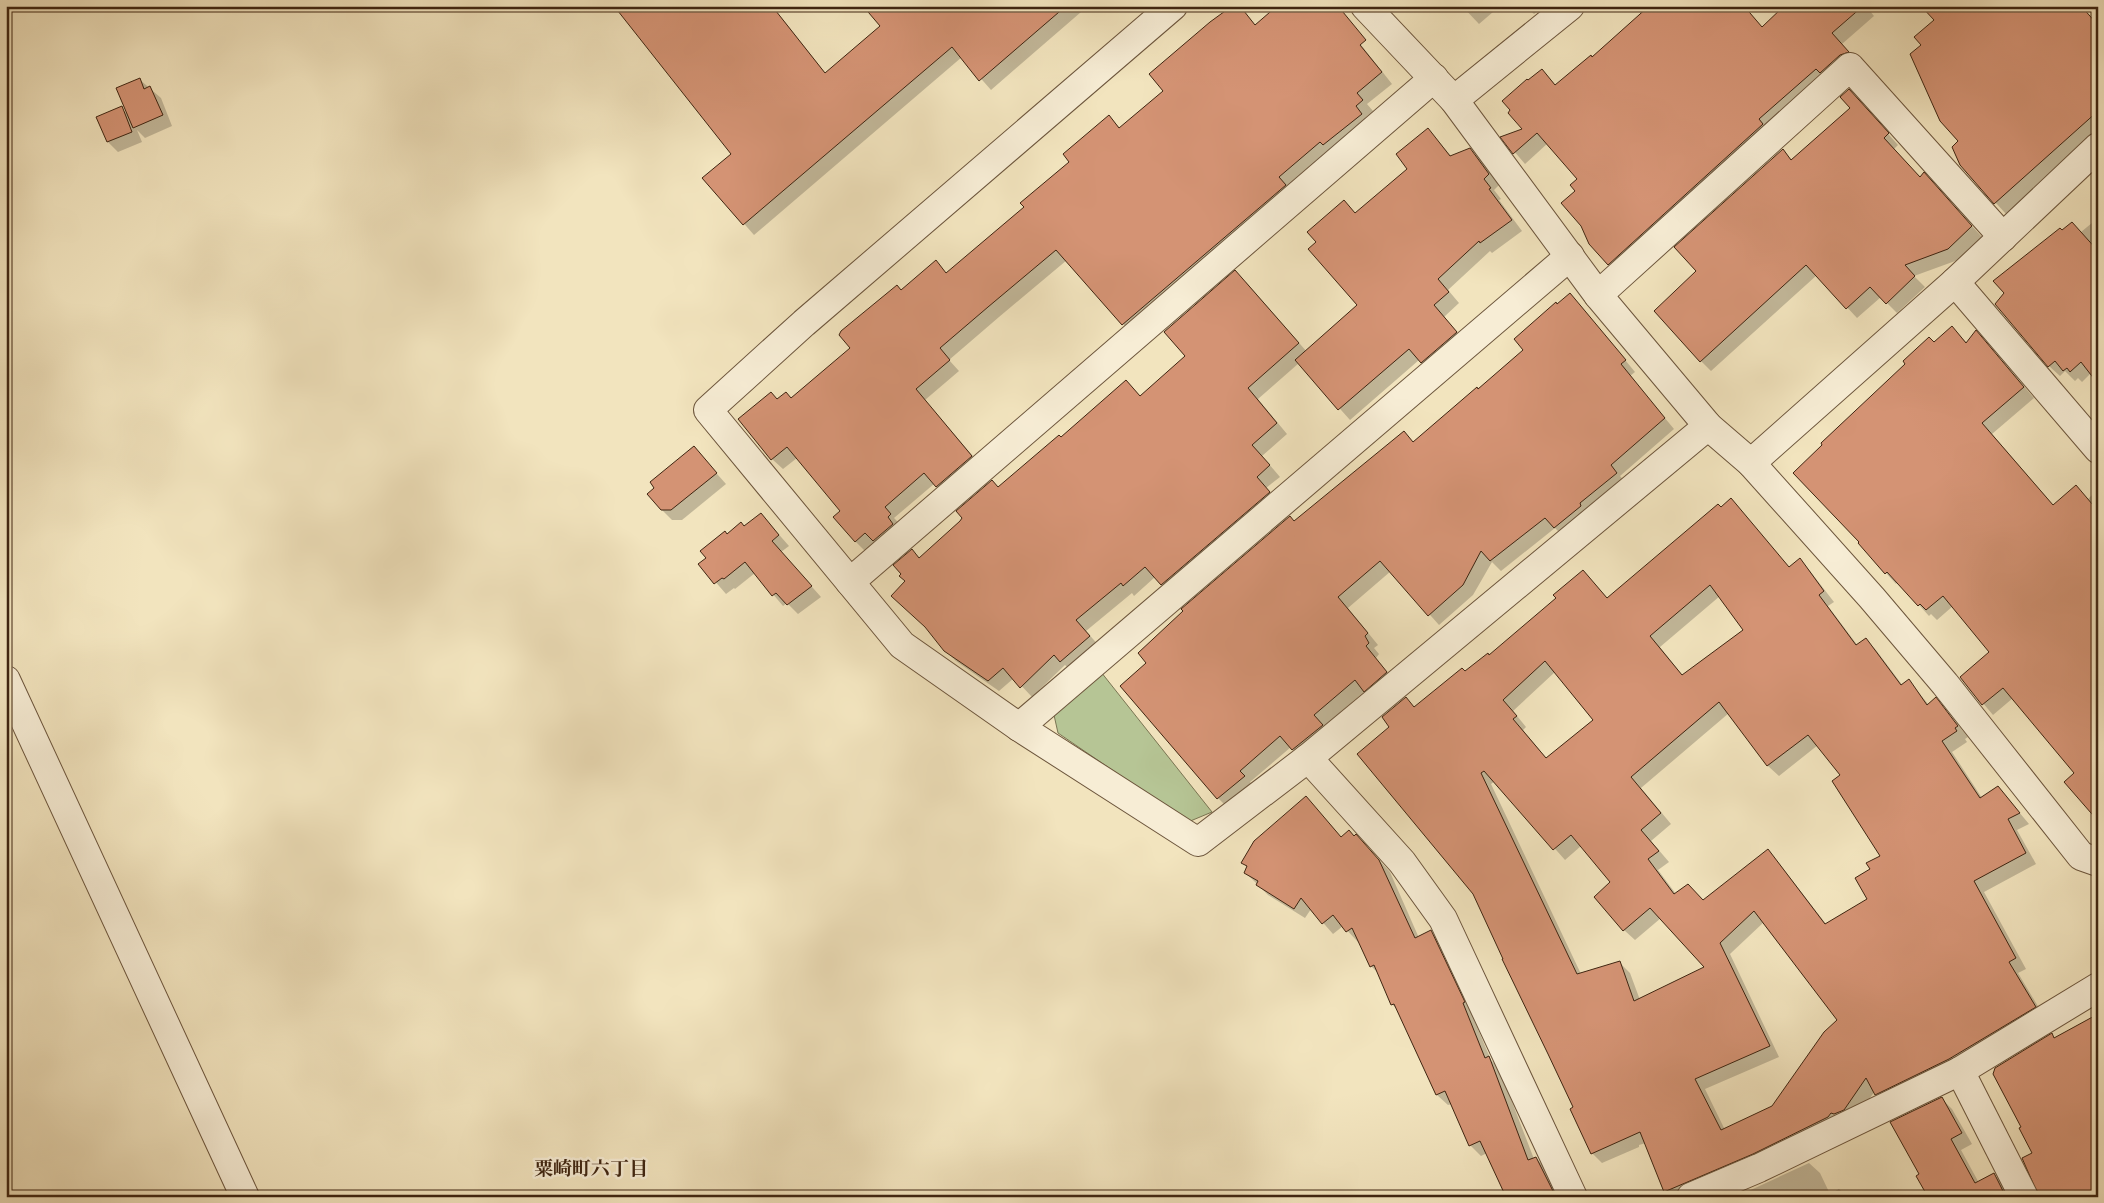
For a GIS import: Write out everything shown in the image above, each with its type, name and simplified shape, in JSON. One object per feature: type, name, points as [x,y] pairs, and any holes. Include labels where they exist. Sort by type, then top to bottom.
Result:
[{"type":"street","points":[[1173,6],[804,324],[708,410],[902,646],[1019,727],[1198,842],[1308,758],[1708,426]]},
{"type":"street","points":[[1365,6],[1454,100],[1598,295],[1708,426],[1751,462],[1872,598],[1945,684],[2081,856],[2098,862]]},
{"type":"street","points":[[1454,100],[1570,6]]},
{"type":"street","points":[[1598,295],[1850,67],[2003,237]]},
{"type":"street","points":[[850,582],[1434,78]]},
{"type":"street","points":[[1751,462],[1955,282],[2098,147]]},
{"type":"street","points":[[1019,727],[1570,256]]},
{"type":"street","points":[[1955,282],[2098,449]]},
{"type":"street","points":[[6,680],[245,1197]]},
{"type":"street","points":[[1308,758],[1402,862],[1443,919],[1573,1197]]},
{"type":"street","points":[[1691,1197],[1759,1168],[1960,1071],[2098,987]]},
{"type":"street","points":[[1960,1071],[2024,1197]]},
{"type":"green space","points":[[1101,672],[1212,812],[1188,822],[1058,733],[1054,715]]},
{"type":"building","points":[[614,6],[772,6],[825,73],[880,26],[863,6],[1066,6],[979,81],[952,47],[743,225],[702,178],[731,154]]},
{"type":"building","points":[[1232,6],[1240,6],[1255,25],[1277,6],[1338,6],[1366,40],[1360,45],[1382,72],[1357,93],[1363,100],[1356,106],[1362,114],[1323,145],[1320,142],[1279,177],[1286,185],[1122,325],[1056,250],[988,307],[940,348],[950,360],[916,389],[972,456],[936,487],[924,473],[885,507],[891,514],[888,517],[893,524],[873,541],[865,533],[855,542],[833,517],[840,511],[787,447],[771,460],[738,419],[771,392],[777,399],[786,392],[791,398],[850,348],[839,335],[841,331],[897,285],[901,290],[936,260],[946,273],[1024,207],[1020,203],[1069,162],[1063,154],[1109,115],[1119,128],[1163,91],[1149,74],[1210,22]]},
{"type":"building","points":[[1649,6],[1744,6],[1762,27],[1784,6],[1863,6],[1832,33],[1849,52],[1840,55],[1820,73],[1816,69],[1759,119],[1763,124],[1608,265],[1589,244],[1581,226],[1561,203],[1575,191],[1570,185],[1577,179],[1537,133],[1513,154],[1500,137],[1522,129],[1508,113],[1510,110],[1502,101],[1527,79],[1542,69],[1555,85],[1591,55],[1592,57]]},
{"type":"building","points":[[1921,6],[2081,6],[2098,25],[2098,111],[1994,204],[1960,165],[1952,147],[1958,141],[1940,121],[1910,54],[1921,45],[1914,37],[1934,20]]},
{"type":"building","points":[[140,78],[144,89],[150,86],[163,115],[133,128],[116,88]]},
{"type":"building","points":[[1849,89],[1889,133],[1884,138],[1920,177],[1924,172],[1972,226],[1948,249],[1905,265],[1915,276],[1886,304],[1870,287],[1846,309],[1806,265],[1700,362],[1654,311],[1696,271],[1674,247],[1783,149],[1791,160],[1850,108],[1840,97]]},
{"type":"building","points":[[122,106],[132,132],[107,142],[96,117]]},
{"type":"building","points":[[1428,128],[1450,156],[1470,148],[1489,174],[1484,179],[1491,188],[1489,189],[1512,220],[1480,243],[1479,241],[1438,279],[1449,292],[1434,305],[1457,332],[1421,363],[1409,349],[1338,410],[1295,360],[1357,305],[1308,249],[1316,242],[1307,232],[1344,200],[1355,213],[1407,169],[1396,154]]},
{"type":"building","points":[[2072,222],[2098,251],[2098,384],[2081,362],[2070,372],[2067,368],[2063,371],[2055,361],[2048,367],[1995,304],[2004,293],[1993,281],[2060,228],[2062,230]]},
{"type":"building","points":[[1235,270],[1299,343],[1248,388],[1277,423],[1252,445],[1270,465],[1257,477],[1270,492],[1161,585],[1145,567],[1123,586],[1121,583],[1076,620],[1090,636],[1060,662],[1054,655],[1020,688],[1003,668],[988,681],[944,651],[925,627],[891,596],[905,581],[899,576],[901,574],[893,565],[912,549],[919,558],[960,521],[962,518],[956,511],[992,480],[998,487],[1059,435],[1061,437],[1126,380],[1140,396],[1185,356],[1164,332]]},
{"type":"building","points":[[1570,293],[1626,360],[1621,364],[1665,418],[1611,465],[1617,473],[1580,503],[1581,506],[1554,528],[1545,518],[1490,561],[1481,551],[1463,585],[1428,616],[1380,561],[1338,597],[1368,633],[1365,636],[1369,643],[1366,646],[1387,672],[1364,692],[1355,680],[1314,715],[1323,725],[1292,750],[1280,736],[1240,771],[1245,776],[1217,799],[1120,686],[1146,663],[1138,653],[1183,611],[1181,609],[1290,516],[1294,521],[1404,431],[1413,442],[1477,387],[1478,389],[1523,350],[1514,339],[1556,302],[1557,304]]},
{"type":"building","points":[[1952,326],[1966,343],[1976,330],[2024,387],[1982,423],[2053,505],[2076,485],[2098,511],[2098,821],[2064,782],[2074,773],[2003,688],[1982,705],[1960,677],[1989,652],[1943,596],[1926,610],[1920,604],[1918,606],[1887,572],[1885,574],[1859,542],[1793,473],[1822,445],[1821,443],[1905,364],[1903,361],[1929,337],[1934,342]]},
{"type":"building","points":[[694,446],[717,473],[671,510],[661,510],[647,494],[654,488],[650,482]]},
{"type":"building","points":[[1731,498],[1789,567],[1800,558],[1824,591],[1819,595],[1856,645],[1866,638],[1901,685],[1909,679],[1927,705],[1936,697],[1958,726],[1955,728],[1957,731],[1942,741],[1980,798],[1998,786],[2020,813],[2008,819],[2026,853],[1974,881],[2016,958],[2009,962],[2036,1007],[1949,1059],[1875,1095],[1866,1078],[1844,1110],[1834,1114],[1831,1113],[1828,1117],[1753,1154],[1664,1192],[1640,1132],[1591,1154],[1570,1109],[1573,1107],[1473,894],[1357,754],[1389,727],[1382,717],[1406,697],[1414,707],[1462,668],[1465,671],[1488,653],[1489,655],[1556,598],[1553,595],[1583,570],[1607,598],[1718,504],[1721,507]],"holes":[[[1710,585],[1743,630],[1682,675],[1650,636]],[[1545,661],[1593,720],[1546,758],[1513,719],[1517,716],[1503,700]],[[1719,702],[1767,766],[1808,735],[1840,775],[1832,781],[1880,856],[1866,863],[1870,869],[1855,878],[1867,899],[1825,924],[1768,849],[1703,900],[1688,884],[1674,894],[1648,859],[1659,851],[1641,830],[1661,813],[1631,777]],[[1484,771],[1553,850],[1571,835],[1610,882],[1594,897],[1623,931],[1650,908],[1704,967],[1634,1001],[1620,961],[1577,974],[1481,773]],[[1754,911],[1837,1020],[1824,1032],[1772,1106],[1721,1130],[1695,1079],[1770,1046],[1720,943]]]},
{"type":"building","points":[[761,513],[779,535],[772,541],[812,586],[787,605],[776,593],[772,596],[745,562],[724,579],[722,578],[714,584],[698,564],[706,558],[700,551],[725,531],[727,534],[741,522],[744,526]]},
{"type":"building","points":[[1306,796],[1341,837],[1349,830],[1354,836],[1356,834],[1379,860],[1415,938],[1431,930],[1465,1002],[1463,1003],[1485,1058],[1489,1056],[1528,1160],[1536,1157],[1556,1197],[1506,1197],[1480,1141],[1469,1146],[1445,1091],[1436,1095],[1394,1004],[1391,1005],[1374,965],[1370,967],[1352,928],[1346,932],[1333,915],[1322,924],[1301,898],[1294,909],[1256,885],[1258,881],[1244,873],[1247,866],[1241,863],[1254,841]]},
{"type":"building","points":[[2098,1014],[2098,1197],[2039,1197],[2022,1158],[2032,1153],[2019,1128],[2021,1127],[1993,1074],[1995,1068],[2052,1033],[2054,1038]]},
{"type":"building","points":[[1942,1097],[1962,1133],[1951,1139],[1975,1183],[1994,1173],[2006,1197],[1928,1197],[1916,1176],[1919,1174],[1890,1122]]},
{"type":"district","name":"粟崎町六丁目","points":[[591,1168]]}]
